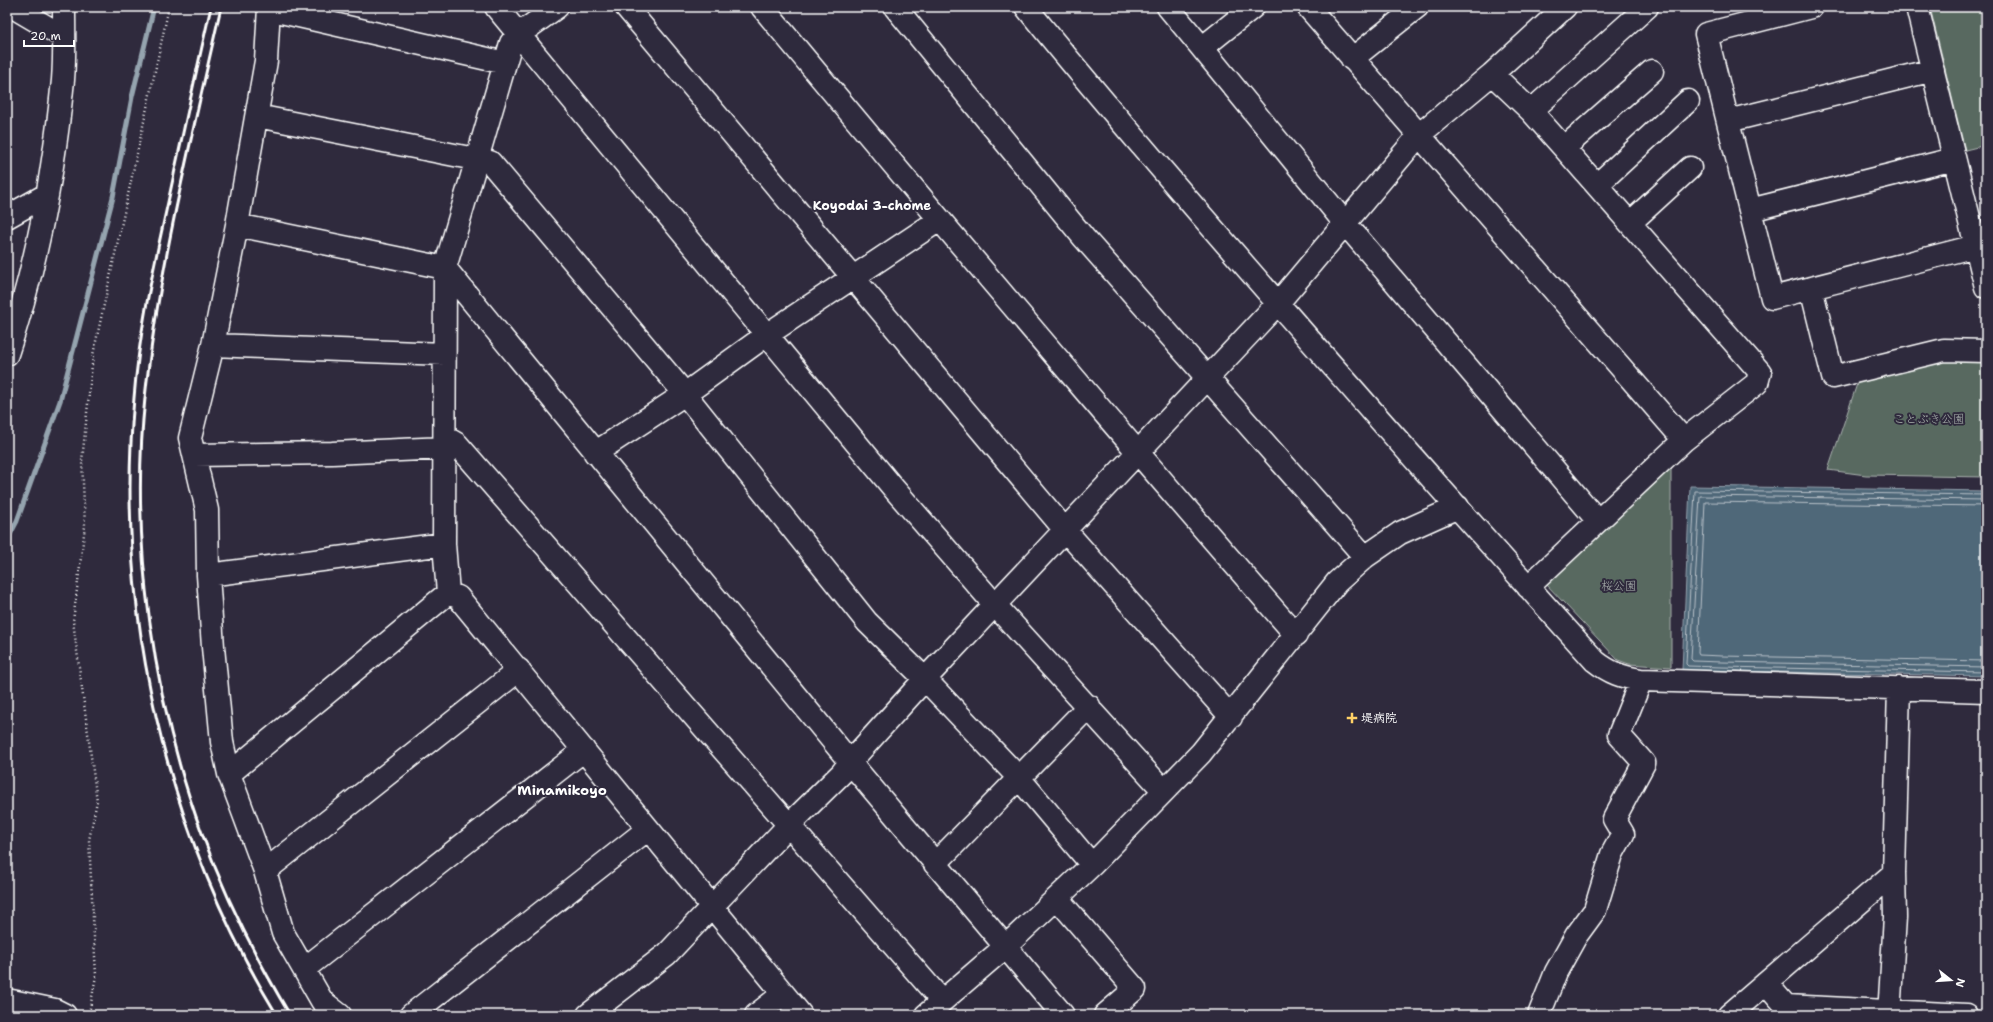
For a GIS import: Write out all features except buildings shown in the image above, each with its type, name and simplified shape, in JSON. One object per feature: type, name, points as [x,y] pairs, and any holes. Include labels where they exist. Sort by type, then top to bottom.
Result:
[{"type":"street","points":[[13,7],[64,37]]},
{"type":"street","points":[[7,354],[22,311],[36,250],[46,195],[63,79],[64,7]]},
{"type":"street","points":[[496,7],[768,334],[895,490],[995,605],[1089,706],[1164,791]]},
{"type":"street","points":[[448,593],[444,544],[445,268],[511,43],[518,35],[557,7]]},
{"type":"street","points":[[626,7],[1065,530],[1231,717]]},
{"type":"street","points":[[762,7],[939,220],[1137,454],[1296,635]]},
{"type":"street","points":[[894,7],[1084,238],[1365,557]]},
{"type":"street","points":[[1026,7],[1129,131],[1278,303],[1528,587],[1595,661],[1608,671],[1624,677],[1641,680],[1986,691]]},
{"type":"street","points":[[1168,7],[1344,222],[1598,521]]},
{"type":"street","points":[[1202,48],[1253,7]]},
{"type":"street","points":[[1308,7],[1352,59],[1420,134],[1684,440]]},
{"type":"street","points":[[1352,59],[1417,7]]},
{"type":"street","points":[[588,1015],[668,954],[789,825],[842,773],[850,762],[925,679],[1278,303],[1344,222],[1420,134],[1492,74],[1564,7]]},
{"type":"street","points":[[1530,111],[1647,7]]},
{"type":"street","points":[[1811,7],[1706,34],[1772,298],[1976,246]]},
{"type":"street","points":[[1917,7],[1986,287]]},
{"type":"street","points":[[340,1015],[322,1001],[283,933],[265,871],[229,774],[222,735],[208,575],[207,510],[190,438],[213,345],[237,225],[266,61],[269,8],[505,63]]},
{"type":"street","points":[[1728,121],[1932,70]]},
{"type":"street","points":[[1564,148],[1652,71]]},
{"type":"street","points":[[1492,74],[1530,111],[1564,148],[1760,372],[1757,383],[1684,440],[1528,587]]},
{"type":"street","points":[[1597,185],[1688,101]]},
{"type":"street","points":[[256,116],[490,162],[685,394],[867,622],[925,679],[1019,778],[1092,865]]},
{"type":"street","points":[[1750,210],[1954,159]]},
{"type":"street","points":[[1630,223],[1690,168]]},
{"type":"street","points":[[7,217],[46,195]]},
{"type":"street","points":[[596,453],[685,394],[768,334],[939,220]]},
{"type":"street","points":[[237,225],[445,268],[850,762],[1005,948],[1063,1015]]},
{"type":"street","points":[[1811,288],[1832,377],[1944,350],[1986,351]]},
{"type":"street","points":[[213,345],[444,354]]},
{"type":"street","points":[[194,455],[332,453],[445,442],[457,444],[789,825],[933,1011],[1005,948],[1092,865],[1201,754],[1337,582],[1365,557],[1400,533],[1458,507]]},
{"type":"street","points":[[208,575],[444,544]]},
{"type":"street","points":[[448,593],[458,597],[801,1015]]},
{"type":"street","points":[[229,774],[448,593]]},
{"type":"street","points":[[265,871],[519,670]]},
{"type":"street","points":[[1539,1015],[1556,972],[1576,936],[1595,910],[1612,854],[1623,834],[1614,819],[1644,763],[1619,735],[1641,680]]},
{"type":"street","points":[[1889,1013],[1895,917],[1894,873],[1899,688]]},
{"type":"street","points":[[936,864],[1089,706]]},
{"type":"street","points":[[304,969],[584,750]]},
{"type":"street","points":[[411,1015],[648,829]]},
{"type":"street","points":[[1729,1015],[1894,873]]},
{"type":"street","points":[[1057,898],[1135,989],[1105,1015]]},
{"type":"street","points":[[1766,983],[1786,1006],[1889,1013],[1967,1015]]},
{"type":"street","points":[[756,1015],[783,994]]},
{"type":"street","points":[[7,1000],[55,1010],[65,1015]]},
{"type":"path","points":[[85,1015],[90,1008],[96,976],[89,840],[97,801],[73,622],[85,526],[82,461],[93,355],[169,7]]},
{"type":"green space","points":[[1930,7],[1986,7],[1986,145],[1965,150]]},
{"type":"green space","name":"ことぶき公園","points":[[1986,359],[1986,477],[1866,475],[1828,470],[1859,378],[1930,361]]},
{"type":"green space","name":"桜公園","points":[[1671,464],[1671,667],[1629,664],[1618,660],[1546,584]]},
{"type":"water","points":[[1690,486],[1986,491],[1986,676],[1682,670]]},
{"type":"waterway","points":[[7,540],[17,521],[60,401],[113,197],[132,97],[154,7]]},
{"type":"railway","points":[[211,7],[157,250],[139,348],[134,398],[130,478],[133,559],[141,639],[156,718],[178,796],[205,871],[238,945],[277,1015]]},
{"type":"railway","points":[[221,7],[177,202],[151,349],[145,398],[141,452],[141,508],[144,564],[150,620],[159,676],[171,731],[186,785],[203,836],[222,883],[265,972],[290,1015]]},
{"type":"place","name":"堤病院","points":[[1352,718]]},
{"type":"district","name":"Koyodai 3-chome","points":[[872,205]]},
{"type":"district","name":"Minamikoyo","points":[[562,790]]}]
